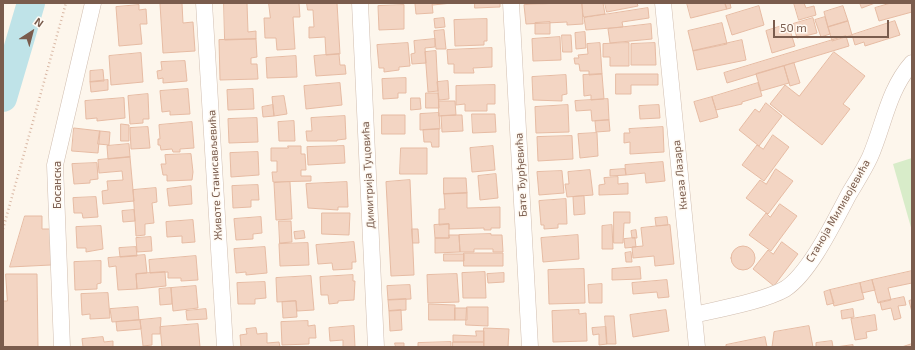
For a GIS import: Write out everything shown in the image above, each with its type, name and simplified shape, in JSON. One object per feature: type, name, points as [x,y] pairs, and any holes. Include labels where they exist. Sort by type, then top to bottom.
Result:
[{"type":"street","name":"Босанска","points":[[62,347],[55,164],[93,3]]},
{"type":"street","name":"Животе Станисављевића","points":[[204,3],[225,347]]},
{"type":"street","name":"Димитрија Туцовића","points":[[360,3],[376,347]]},
{"type":"street","name":"Бате Ђурђевића","points":[[511,3],[530,347]]},
{"type":"street","name":"Кнеза Лазара","points":[[663,3],[698,347]]},
{"type":"street","name":"Станоја Миливојевића","points":[[694,315],[767,296],[784,289],[797,279],[821,244],[870,157],[884,116],[896,88],[912,63]]},
{"type":"path","points":[[3,229],[66,3]]},
{"type":"green space","points":[[912,158],[912,231],[893,164]]},
{"type":"building","points":[[182,3],[183,23],[193,22],[195,51],[163,53],[160,4]]},
{"type":"building","points":[[224,3],[247,3],[248,32],[256,31],[256,39],[225,40]]},
{"type":"building","points":[[269,3],[299,3],[300,17],[293,17],[295,49],[277,50],[276,38],[265,38],[264,18],[270,18]]},
{"type":"building","points":[[307,3],[337,3],[340,54],[326,55],[325,37],[309,38],[309,27],[314,27],[313,10],[308,10]]},
{"type":"building","points":[[432,3],[433,13],[416,14],[415,4]]},
{"type":"building","points":[[433,3],[452,3],[433,5]]},
{"type":"building","points":[[475,3],[500,3],[500,7],[475,8]]},
{"type":"building","points":[[582,3],[583,24],[567,25],[567,22],[526,24],[524,5]]},
{"type":"building","points":[[582,3],[603,3],[605,14],[584,17]]},
{"type":"building","points":[[605,3],[637,3],[638,6],[607,12]]},
{"type":"building","points":[[687,3],[725,3],[727,9],[691,18]]},
{"type":"building","points":[[725,3],[730,3],[731,8],[727,9]]},
{"type":"building","points":[[794,3],[804,3],[806,8],[814,6],[816,15],[799,20]]},
{"type":"building","points":[[860,3],[875,3],[862,8]]},
{"type":"building","points":[[891,3],[912,3],[912,12],[879,21],[875,8]]},
{"type":"building","points":[[139,5],[139,10],[146,9],[147,24],[140,24],[142,44],[119,46],[116,7]]},
{"type":"building","points":[[404,5],[404,29],[379,30],[378,6]]},
{"type":"building","points":[[759,6],[764,25],[732,35],[726,16]]},
{"type":"building","points":[[843,6],[848,21],[828,27],[824,12]]},
{"type":"building","points":[[648,8],[649,18],[622,22],[623,27],[586,30],[584,18]]},
{"type":"building","points":[[825,17],[830,34],[821,37],[815,20]]},
{"type":"building","points":[[444,18],[445,27],[435,28],[434,19]]},
{"type":"building","points":[[813,18],[817,33],[797,38],[793,24]]},
{"type":"building","points":[[487,19],[487,41],[484,41],[484,45],[455,46],[454,20]]},
{"type":"building","points":[[848,21],[852,35],[832,41],[828,27]]},
{"type":"building","points":[[895,21],[900,35],[865,46],[864,42],[855,45],[852,35]]},
{"type":"building","points":[[550,22],[550,34],[535,34],[535,23]]},
{"type":"building","points":[[722,23],[727,44],[693,51],[688,31]]},
{"type":"building","points":[[651,24],[652,39],[610,43],[608,29]]},
{"type":"building","points":[[788,24],[795,46],[772,53],[766,31]]},
{"type":"building","points":[[444,30],[446,49],[436,49],[434,31]]},
{"type":"building","points":[[585,32],[586,48],[576,49],[575,33]]},
{"type":"building","points":[[562,35],[571,35],[572,52],[563,52]]},
{"type":"building","points":[[846,36],[849,46],[727,83],[724,73]]},
{"type":"building","points":[[560,37],[561,60],[533,61],[532,39]]},
{"type":"building","points":[[256,39],[257,57],[251,58],[251,64],[257,64],[258,79],[220,80],[219,40]]},
{"type":"building","points":[[435,39],[435,47],[425,48],[426,63],[412,64],[411,54],[415,53],[414,41]]},
{"type":"building","points":[[742,40],[746,60],[697,70],[693,51]]},
{"type":"building","points":[[408,43],[410,66],[399,67],[399,70],[384,72],[384,68],[379,68],[377,45]]},
{"type":"building","points":[[600,43],[602,74],[589,75],[589,71],[580,71],[579,64],[575,64],[574,58],[579,58],[578,55],[588,54],[587,44]]},
{"type":"building","points":[[629,43],[629,66],[610,66],[610,57],[603,57],[603,44]]},
{"type":"building","points":[[655,43],[656,65],[631,65],[631,44]]},
{"type":"building","points":[[492,48],[492,67],[473,68],[474,73],[454,73],[454,64],[448,64],[447,50]]},
{"type":"building","points":[[436,51],[438,91],[428,92],[425,52]]},
{"type":"building","points":[[834,52],[865,76],[843,104],[850,109],[822,145],[770,104],[785,85],[799,96]]},
{"type":"building","points":[[141,53],[143,82],[111,85],[109,56]]},
{"type":"building","points":[[339,54],[340,65],[345,65],[346,74],[316,76],[314,56]]},
{"type":"building","points":[[296,56],[297,77],[267,78],[266,58]]},
{"type":"building","points":[[185,61],[187,81],[163,83],[163,78],[158,79],[157,71],[162,70],[161,62]]},
{"type":"building","points":[[794,63],[800,83],[790,86],[784,66]]},
{"type":"building","points":[[784,66],[789,83],[761,91],[756,74]]},
{"type":"building","points":[[103,70],[104,81],[90,82],[90,71]]},
{"type":"building","points":[[602,74],[604,99],[591,100],[591,95],[584,96],[583,75]]},
{"type":"building","points":[[616,74],[658,74],[658,85],[631,85],[631,94],[616,94]]},
{"type":"building","points":[[566,75],[567,94],[562,95],[562,101],[533,100],[532,77]]},
{"type":"building","points":[[406,78],[406,93],[398,93],[398,98],[383,99],[382,79]]},
{"type":"building","points":[[108,80],[108,90],[91,92],[90,82]]},
{"type":"building","points":[[448,81],[449,99],[439,100],[437,82]]},
{"type":"building","points":[[340,83],[342,105],[306,109],[304,86]]},
{"type":"building","points":[[758,83],[762,96],[742,102],[742,104],[716,110],[712,97]]},
{"type":"building","points":[[495,85],[495,104],[487,104],[487,111],[465,111],[465,104],[456,105],[456,86]]},
{"type":"building","points":[[188,89],[190,114],[170,115],[170,111],[162,112],[160,91]]},
{"type":"building","points":[[253,89],[254,109],[228,110],[227,90]]},
{"type":"building","points":[[426,93],[438,93],[439,108],[426,108]]},
{"type":"building","points":[[148,94],[149,119],[143,119],[143,123],[130,124],[128,96]]},
{"type":"building","points":[[284,96],[287,114],[274,116],[272,97]]},
{"type":"building","points":[[712,97],[718,117],[700,122],[694,102]]},
{"type":"building","points":[[124,98],[125,118],[97,121],[97,118],[86,119],[85,101]]},
{"type":"building","points":[[411,98],[420,98],[421,109],[411,110]]},
{"type":"building","points":[[608,99],[609,120],[592,121],[591,110],[576,111],[575,101]]},
{"type":"building","points":[[439,101],[455,101],[456,115],[439,116]]},
{"type":"building","points":[[766,103],[782,116],[759,146],[739,130],[755,109],[759,112]]},
{"type":"building","points":[[273,105],[274,116],[263,117],[262,107]]},
{"type":"building","points":[[568,105],[569,132],[536,133],[535,107]]},
{"type":"building","points":[[659,105],[660,118],[640,119],[639,106]]},
{"type":"building","points":[[439,113],[440,129],[420,130],[420,114]]},
{"type":"building","points":[[472,114],[495,114],[496,132],[473,133]]},
{"type":"building","points":[[382,115],[405,115],[405,134],[382,134]]},
{"type":"building","points":[[462,115],[463,131],[442,132],[441,116]]},
{"type":"building","points":[[345,116],[346,139],[337,141],[307,141],[306,131],[312,131],[311,118]]},
{"type":"building","points":[[257,118],[258,142],[229,143],[228,119]]},
{"type":"building","points":[[609,120],[610,131],[596,132],[595,121]]},
{"type":"building","points":[[294,121],[295,141],[279,141],[278,122]]},
{"type":"building","points":[[192,122],[194,148],[180,149],[180,152],[173,152],[172,149],[161,150],[160,145],[158,145],[158,139],[160,139],[159,125]]},
{"type":"building","points":[[121,124],[129,125],[129,141],[121,141]]},
{"type":"building","points":[[148,127],[150,148],[131,149],[130,128]]},
{"type":"building","points":[[663,127],[664,152],[630,154],[630,142],[624,143],[624,133],[630,133],[629,129]]},
{"type":"building","points":[[74,128],[100,131],[98,153],[72,151]]},
{"type":"building","points":[[439,129],[439,147],[432,147],[431,142],[424,142],[423,130]]},
{"type":"building","points":[[100,131],[110,132],[109,145],[98,144]]},
{"type":"building","points":[[597,133],[598,156],[580,158],[578,134]]},
{"type":"building","points":[[773,135],[789,147],[764,181],[742,165],[757,145],[763,149]]},
{"type":"building","points":[[572,136],[573,159],[538,161],[537,137]]},
{"type":"building","points":[[129,144],[130,157],[108,159],[107,146]]},
{"type":"building","points":[[288,146],[301,146],[301,154],[305,154],[306,170],[301,170],[301,176],[311,176],[311,181],[273,182],[272,172],[277,172],[277,161],[271,161],[271,148],[288,148]]},
{"type":"building","points":[[344,146],[345,163],[308,165],[307,147]]},
{"type":"building","points":[[493,146],[495,170],[472,172],[470,148]]},
{"type":"building","points":[[401,148],[427,148],[427,174],[400,174]]},
{"type":"building","points":[[258,152],[259,175],[231,177],[230,153]]},
{"type":"building","points":[[191,154],[193,172],[192,180],[167,181],[167,175],[163,175],[161,164],[166,164],[165,155]]},
{"type":"building","points":[[130,157],[134,201],[103,204],[102,191],[108,190],[107,181],[123,180],[122,171],[99,173],[98,160]]},
{"type":"building","points":[[663,162],[665,181],[646,183],[645,173],[626,175],[625,165]]},
{"type":"building","points":[[97,163],[98,179],[90,180],[90,183],[74,184],[72,164]]},
{"type":"building","points":[[625,169],[626,175],[610,176],[610,170]]},
{"type":"building","points":[[776,169],[793,181],[768,214],[746,198],[760,180],[766,184]]},
{"type":"building","points":[[590,170],[593,195],[567,197],[565,184],[569,184],[568,172]]},
{"type":"building","points":[[562,171],[564,193],[539,195],[537,172]]},
{"type":"building","points":[[496,174],[498,198],[480,200],[478,176]]},
{"type":"building","points":[[618,177],[618,184],[628,183],[628,194],[599,195],[599,185],[605,184],[604,178]]},
{"type":"building","points":[[444,178],[466,178],[467,193],[444,194]]},
{"type":"building","points":[[410,180],[414,275],[391,276],[386,182]]},
{"type":"building","points":[[290,182],[292,219],[276,220],[274,183]]},
{"type":"building","points":[[347,182],[348,207],[338,207],[338,210],[308,208],[306,184]]},
{"type":"building","points":[[258,185],[259,200],[251,200],[251,207],[233,208],[232,186]]},
{"type":"building","points":[[191,186],[192,204],[169,206],[167,189]]},
{"type":"building","points":[[156,188],[157,202],[152,203],[154,223],[145,224],[145,235],[136,236],[133,190]]},
{"type":"building","points":[[467,193],[467,208],[500,207],[500,228],[491,228],[491,230],[484,230],[484,228],[449,229],[449,224],[439,225],[439,209],[445,209],[444,194]]},
{"type":"building","points":[[584,196],[585,214],[574,215],[573,197]]},
{"type":"building","points":[[96,197],[98,217],[83,218],[82,213],[74,213],[73,198]]},
{"type":"building","points":[[566,199],[567,224],[558,224],[558,228],[544,229],[544,225],[541,225],[539,201]]},
{"type":"building","points":[[780,204],[797,216],[771,251],[749,235],[766,213],[770,217]]},
{"type":"building","points":[[134,210],[135,221],[123,222],[122,211]]},
{"type":"building","points":[[614,212],[630,212],[630,223],[624,223],[623,243],[614,243]]},
{"type":"building","points":[[322,213],[350,213],[349,235],[322,234]]},
{"type":"building","points":[[25,216],[42,216],[42,229],[51,229],[51,265],[10,267]]},
{"type":"building","points":[[261,217],[262,233],[253,234],[253,239],[236,240],[234,219]]},
{"type":"building","points":[[667,217],[668,225],[656,226],[655,218]]},
{"type":"building","points":[[193,220],[195,242],[182,243],[182,236],[167,237],[166,222]]},
{"type":"building","points":[[279,221],[291,221],[292,242],[280,243]]},
{"type":"building","points":[[449,224],[449,238],[435,238],[434,225]]},
{"type":"building","points":[[612,225],[613,249],[602,249],[602,226]]},
{"type":"building","points":[[670,225],[674,264],[655,266],[654,256],[633,258],[632,247],[643,246],[641,228]]},
{"type":"building","points":[[101,226],[103,249],[86,252],[86,248],[77,248],[76,227]]},
{"type":"building","points":[[412,229],[418,229],[419,243],[413,243]]},
{"type":"building","points":[[636,230],[637,238],[632,238],[631,231]]},
{"type":"building","points":[[304,231],[305,238],[295,239],[294,232]]},
{"type":"building","points":[[449,235],[459,235],[460,252],[435,253],[435,238],[449,238]]},
{"type":"building","points":[[459,235],[502,235],[503,252],[493,252],[493,249],[474,249],[474,252],[460,252]]},
{"type":"building","points":[[578,235],[579,259],[543,262],[541,238]]},
{"type":"building","points":[[151,237],[152,251],[137,252],[136,238]]},
{"type":"building","points":[[635,238],[636,247],[625,248],[624,239]]},
{"type":"building","points":[[354,242],[356,262],[352,262],[352,269],[333,270],[332,263],[318,264],[316,245]]},
{"type":"building","points":[[782,242],[798,254],[774,286],[753,269],[768,250],[773,254]]},
{"type":"building","points":[[308,243],[309,265],[280,266],[279,244]]},
{"type":"building","points":[[743,246],[752,249],[755,258],[752,267],[743,270],[734,267],[731,258],[734,249]]},
{"type":"building","points":[[136,247],[137,256],[120,257],[119,248]]},
{"type":"building","points":[[265,247],[267,273],[246,275],[246,272],[236,273],[234,249]]},
{"type":"building","points":[[631,252],[632,262],[626,262],[625,253]]},
{"type":"building","points":[[464,253],[503,253],[503,266],[464,266]]},
{"type":"building","points":[[444,254],[464,254],[464,261],[444,261]]},
{"type":"building","points":[[145,255],[147,273],[136,274],[137,289],[118,290],[116,266],[109,267],[108,258]]},
{"type":"building","points":[[196,256],[198,280],[181,281],[181,278],[168,278],[168,272],[150,273],[149,260]]},
{"type":"building","points":[[101,261],[101,283],[97,284],[97,289],[75,290],[74,262]]},
{"type":"building","points":[[640,267],[641,279],[612,280],[612,269]]},
{"type":"building","points":[[584,269],[585,303],[549,304],[548,270]]},
{"type":"building","points":[[912,271],[912,283],[888,288],[891,300],[878,303],[872,280]]},
{"type":"building","points":[[165,272],[166,286],[137,289],[136,274]]},
{"type":"building","points":[[485,272],[486,298],[463,298],[462,273]]},
{"type":"building","points":[[504,273],[504,282],[488,283],[487,274]]},
{"type":"building","points":[[6,274],[37,274],[38,347],[3,347],[3,301],[7,301]]},
{"type":"building","points":[[457,274],[459,302],[428,303],[427,275]]},
{"type":"building","points":[[353,275],[353,281],[355,281],[354,300],[338,301],[338,303],[329,304],[328,295],[321,295],[320,277]]},
{"type":"building","points":[[311,276],[314,310],[297,311],[296,301],[277,302],[276,278]]},
{"type":"building","points":[[667,280],[669,297],[658,298],[657,292],[633,294],[632,283]]},
{"type":"building","points":[[872,280],[875,290],[862,293],[860,283]]},
{"type":"building","points":[[265,282],[266,298],[255,299],[255,304],[238,304],[237,283]]},
{"type":"building","points":[[860,283],[864,299],[834,306],[830,290]]},
{"type":"building","points":[[602,284],[602,303],[589,303],[588,285]]},
{"type":"building","points":[[410,285],[411,299],[388,300],[387,286]]},
{"type":"building","points":[[196,286],[198,308],[173,311],[171,288]]},
{"type":"building","points":[[171,288],[172,304],[160,305],[159,289]]},
{"type":"building","points":[[830,290],[834,303],[827,305],[824,292]]},
{"type":"building","points":[[108,293],[110,318],[90,319],[90,314],[82,315],[81,294]]},
{"type":"building","points":[[904,297],[906,305],[898,306],[901,318],[894,320],[891,308],[882,310],[880,302]]},
{"type":"building","points":[[406,299],[406,310],[389,311],[388,300]]},
{"type":"building","points":[[912,300],[912,312],[909,301]]},
{"type":"building","points":[[296,301],[297,317],[283,318],[282,302]]},
{"type":"building","points":[[429,304],[455,305],[455,320],[429,320]]},
{"type":"building","points":[[138,307],[139,320],[112,322],[110,309]]},
{"type":"building","points":[[467,307],[488,307],[488,326],[466,325]]},
{"type":"building","points":[[455,308],[467,308],[467,320],[455,320]]},
{"type":"building","points":[[206,309],[207,319],[187,320],[186,311]]},
{"type":"building","points":[[853,309],[854,317],[842,319],[841,311]]},
{"type":"building","points":[[401,310],[402,330],[390,331],[389,311]]},
{"type":"building","points":[[579,310],[579,314],[586,313],[587,341],[553,342],[552,311]]},
{"type":"building","points":[[666,310],[669,331],[633,337],[630,315]]},
{"type":"building","points":[[875,315],[877,330],[866,332],[867,338],[855,340],[851,319]]},
{"type":"building","points":[[605,316],[614,316],[616,344],[607,344]]},
{"type":"building","points":[[161,318],[160,334],[152,334],[152,345],[143,346],[140,320]]},
{"type":"building","points":[[140,320],[141,329],[117,331],[116,322]]},
{"type":"building","points":[[308,321],[308,326],[315,325],[316,338],[309,338],[309,344],[282,345],[281,322]]},
{"type":"building","points":[[198,324],[200,347],[162,347],[160,327]]},
{"type":"building","points":[[354,326],[355,347],[343,347],[343,340],[330,341],[329,328]]},
{"type":"building","points":[[809,326],[813,347],[772,347],[774,332]]},
{"type":"building","points":[[606,327],[607,344],[599,345],[599,334],[593,335],[592,328]]},
{"type":"building","points":[[256,328],[257,334],[267,333],[267,343],[279,342],[280,347],[241,347],[240,335],[247,334],[246,329]]},
{"type":"building","points":[[484,328],[509,329],[508,347],[484,347]]},
{"type":"building","points":[[476,331],[484,331],[484,342],[453,342],[453,335],[476,336]]},
{"type":"building","points":[[103,337],[104,342],[113,341],[113,347],[83,347],[82,339]]},
{"type":"building","points":[[765,337],[767,347],[726,347],[726,345]]},
{"type":"building","points":[[832,341],[833,347],[816,347],[816,343]]},
{"type":"building","points":[[451,342],[451,347],[418,347],[418,343]]},
{"type":"building","points":[[453,342],[484,342],[484,347],[453,347]]},
{"type":"building","points":[[395,343],[404,343],[404,347],[396,347]]},
{"type":"building","points":[[912,344],[912,347],[902,347]]},
{"type":"building","points":[[853,345],[853,347],[836,347]]},
{"type":"waterway","points":[[3,98],[31,3]]}]
